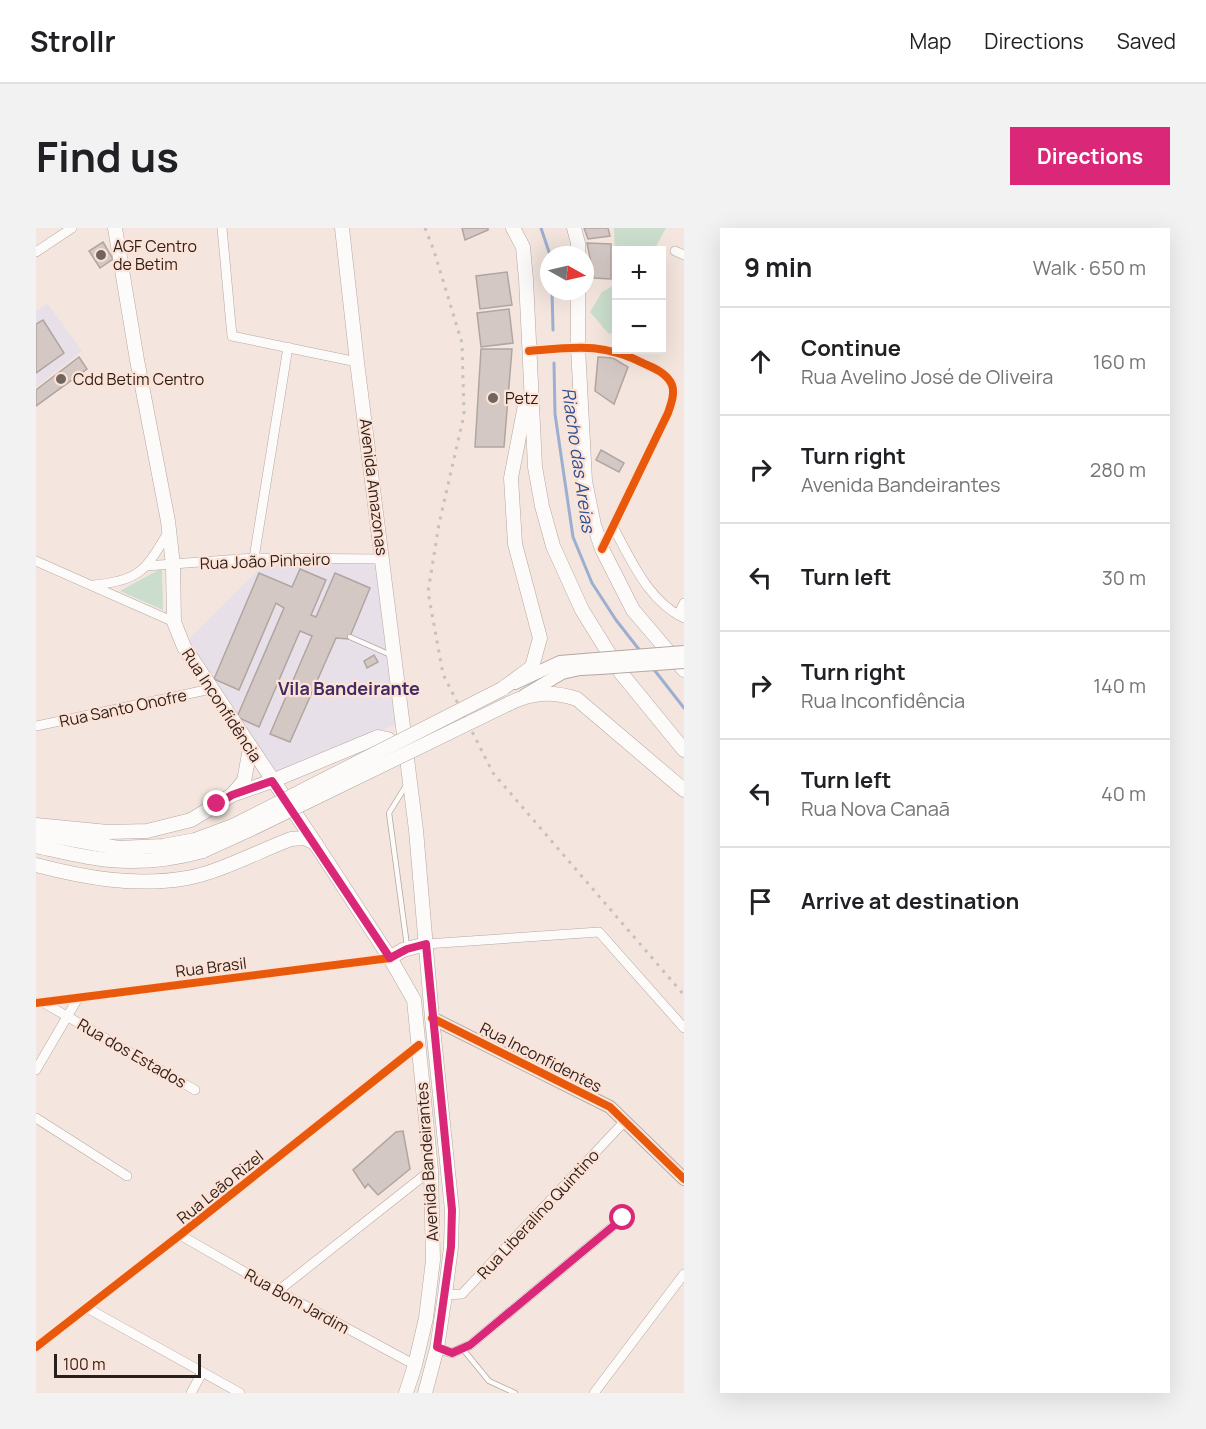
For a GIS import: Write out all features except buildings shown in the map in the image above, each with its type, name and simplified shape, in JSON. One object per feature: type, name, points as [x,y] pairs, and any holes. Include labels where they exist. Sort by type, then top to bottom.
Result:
[{"type":"main road","name":"Rua Inconfidência","points":[[115,228],[169,531],[173,565],[174,622],[184,647],[390,958],[414,1000]]},
{"type":"main road","name":"Avenida Amazonas","points":[[342,228],[406,745]]},
{"type":"main road","points":[[513,228],[523,247],[535,467],[542,506],[553,546],[582,610],[621,673],[684,750]]},
{"type":"main road","points":[[574,228],[578,246]]},
{"type":"main road","points":[[578,300],[578,347],[585,481],[594,525],[602,549],[633,610],[684,670]]},
{"type":"main road","points":[[505,687],[532,667],[540,638],[515,544],[511,478],[530,377]]},
{"type":"main road","points":[[36,833],[118,848],[199,845],[260,825],[512,702],[562,673],[598,664],[684,652]]},
{"type":"main road","points":[[36,846],[109,860],[127,861],[177,856],[505,687],[560,662],[598,664],[684,662]]},
{"type":"main road","points":[[512,702],[538,694],[558,693],[577,699],[684,790]]},
{"type":"main road","points":[[36,825],[108,832],[147,831],[191,820],[232,795],[272,781],[378,736],[388,739],[410,777]]},
{"type":"main road","name":"Avenida Bandeirantes","points":[[406,745],[452,1210],[451,1247],[445,1295],[437,1347],[425,1393]]},
{"type":"main road","points":[[232,795],[244,781],[250,749]]},
{"type":"main road","points":[[36,865],[108,881],[137,883],[188,878],[206,873],[291,839],[304,838],[315,843]]},
{"type":"main road","points":[[390,958],[407,949],[426,944]]},
{"type":"main road","name":"Avenida Bandeirantes","points":[[406,1393],[426,1318],[434,1260],[431,1170],[414,1000]]},
{"type":"main road","name":"Rua Inconfidentes","points":[[432,1018],[610,1107],[684,1179]]},
{"type":"main road","points":[[414,1393],[427,1343],[426,1318]]},
{"type":"street","points":[[36,252],[72,228]]},
{"type":"street","points":[[222,228],[232,336],[357,362]]},
{"type":"street","points":[[254,558],[288,347]]},
{"type":"street","points":[[529,351],[578,347],[604,348],[636,358],[661,372],[672,385],[673,396],[668,413],[602,549]]},
{"type":"street","points":[[613,527],[653,595],[670,611],[681,617],[684,603]]},
{"type":"street","points":[[91,585],[118,583],[134,576],[146,566],[169,531]]},
{"type":"street","name":"Rua João Pinheiro","points":[[146,566],[254,558],[383,559]]},
{"type":"street","points":[[36,561],[174,622]]},
{"type":"street","name":"Rua Santo Onofre","points":[[36,726],[211,689]]},
{"type":"street","points":[[426,944],[599,932],[684,1028]]},
{"type":"street","name":"Rua Brasil","points":[[38,1001],[78,998],[390,958]]},
{"type":"street","points":[[36,1070],[78,998]]},
{"type":"street","name":"Rua dos Estados","points":[[38,1001],[67,1015],[195,1090]]},
{"type":"street","name":"Rua Leão Rizel","points":[[36,1347],[418,1045]]},
{"type":"street","points":[[36,1119],[127,1176]]},
{"type":"street","name":"Rua Liberalino Quintino","points":[[445,1295],[462,1294],[624,1122]]},
{"type":"street","points":[[278,1291],[431,1170]]},
{"type":"street","points":[[437,1347],[452,1353],[470,1345],[623,1218]]},
{"type":"street","name":"Rua Bom Jardim","points":[[180,1235],[415,1365]]},
{"type":"street","points":[[594,1393],[684,1274]]},
{"type":"street","points":[[87,1308],[240,1393]]},
{"type":"street","points":[[191,1393],[202,1373]]},
{"type":"lane","points":[[350,637],[395,657]]},
{"type":"lane","points":[[407,949],[389,813],[410,777]]},
{"type":"lane","points":[[462,1348],[489,1381],[515,1393]]},
{"type":"shaded area","points":[[47,303],[82,351],[36,387],[36,311]]},
{"type":"shaded area","points":[[266,562],[378,562],[397,724],[272,776],[187,641]]},
{"type":"green space","points":[[614,228],[666,228],[656,246],[615,246]]},
{"type":"green space","points":[[612,286],[612,334],[608,333],[590,312],[602,292]]},
{"type":"green space","points":[[162,568],[163,610],[120,591]]},
{"type":"waterway","name":"Riacho das Areias","points":[[541,228],[547,246]]},
{"type":"waterway","name":"Riacho das Areias","points":[[552,300],[553,330]]},
{"type":"waterway","name":"Riacho das Areias","points":[[554,363],[555,414],[573,537],[592,583],[616,620],[641,652]]},
{"type":"waterway","name":"Riacho das Areias","points":[[652,667],[684,708]]},
{"type":"railway","points":[[425,228],[462,343],[464,415],[439,524],[428,592],[443,674],[493,773],[684,995]]},
{"type":"cycle path","points":[[529,351],[603,349],[658,370],[668,378],[672,385],[673,395],[668,413],[602,549]]},
{"type":"cycle path","points":[[36,1003],[390,958]]},
{"type":"cycle path","points":[[432,1018],[610,1107],[684,1179]]},
{"type":"cycle path","points":[[36,1347],[419,1045]]},
{"type":"place","name":"AGF Centro de Betim","points":[[101,255]]},
{"type":"place","name":"Cdd Betim Centro","points":[[61,379]]},
{"type":"place","name":"Petz","points":[[493,398]]},
{"type":"district","name":"Vila Bandeirante","points":[[349,689]]},
{"type":"route","points":[[217,804],[232,795],[272,781],[390,958],[399,952],[426,944],[452,1210],[451,1247],[437,1347],[452,1353],[470,1345],[623,1218]]}]
